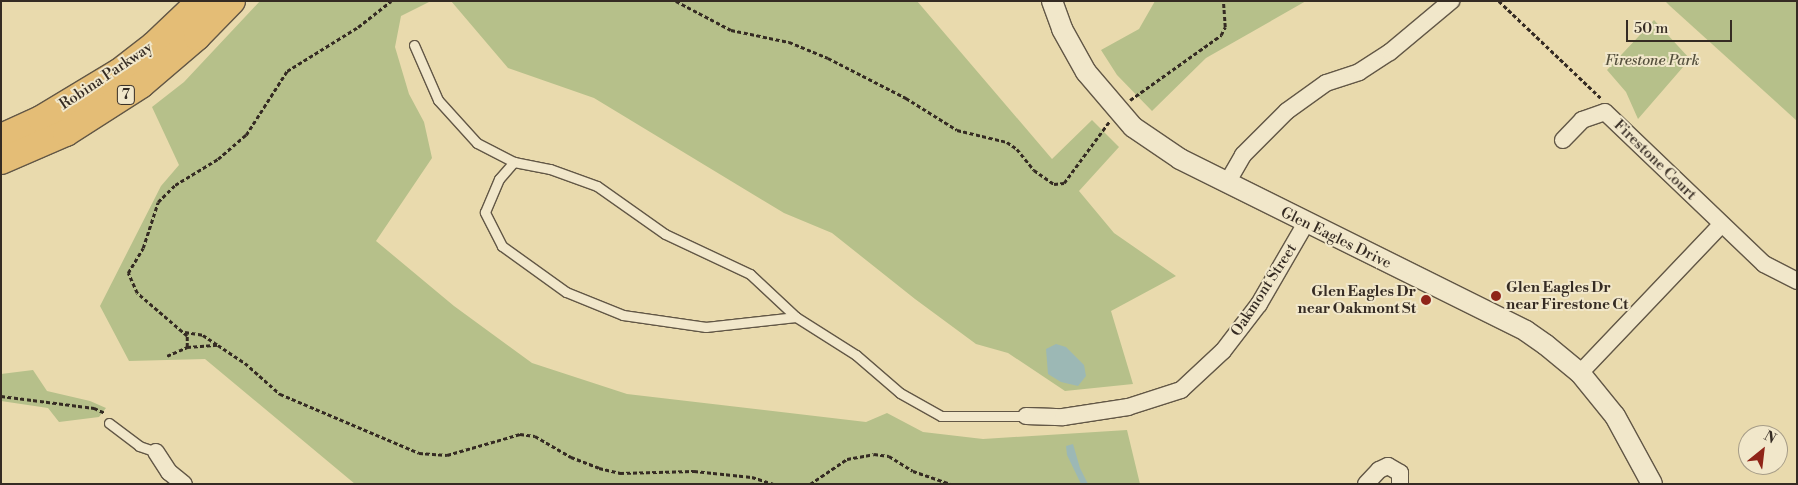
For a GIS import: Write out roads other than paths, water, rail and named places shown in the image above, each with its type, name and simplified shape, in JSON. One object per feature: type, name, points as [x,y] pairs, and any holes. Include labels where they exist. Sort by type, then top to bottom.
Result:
[{"type":"main road","name":"Robina Parkway","points":[[1,137],[41,118],[119,72],[154,45],[200,1]]},
{"type":"main road","name":"Robina Parkway","points":[[1,161],[66,133],[141,85],[197,37],[232,1]]},
{"type":"street","name":"Glen Eagles Drive","points":[[1052,1],[1077,58],[1118,112],[1156,145],[1306,223],[1526,332],[1580,373],[1615,416],[1652,484]]},
{"type":"street","points":[[1227,183],[1243,155],[1287,111],[1326,83],[1359,72],[1390,52],[1451,1]]},
{"type":"street","name":"Firestone Court","points":[[1563,140],[1582,120],[1606,112],[1721,225],[1764,264],[1797,281]]},
{"type":"street","name":"Oakmont Street","points":[[1026,416],[1063,417],[1128,407],[1181,390],[1223,352],[1259,304],[1306,223]]},
{"type":"street","points":[[1580,373],[1721,225]]},
{"type":"street","points":[[156,452],[169,472],[184,484]]},
{"type":"street","points":[[1366,484],[1379,470],[1388,466],[1400,473],[1400,484]]},
{"type":"lane","points":[[414,46],[438,100],[477,143],[514,162],[550,169],[597,186],[665,234],[750,274],[796,318],[856,355],[900,393],[941,416],[1026,416]]},
{"type":"lane","points":[[514,162],[499,179],[485,212],[502,246],[566,292],[624,315],[706,327],[796,318]]},
{"type":"lane","points":[[108,419],[139,446],[156,452]]},
{"type":"water","points":[[1056,344],[1066,347],[1084,365],[1086,376],[1078,386],[1061,382],[1048,374],[1046,349]]},
{"type":"water","points":[[1073,444],[1080,468],[1088,484],[1081,484],[1067,455],[1066,446]]},
{"type":"place","name":"Glen Eagles Dr near Firestone Ct","points":[[1496,296]]},
{"type":"place","name":"Glen Eagles Dr near Oakmont St","points":[[1426,300]]},
{"type":"park label","name":"Firestone Park","points":[[1652,61]]}]
